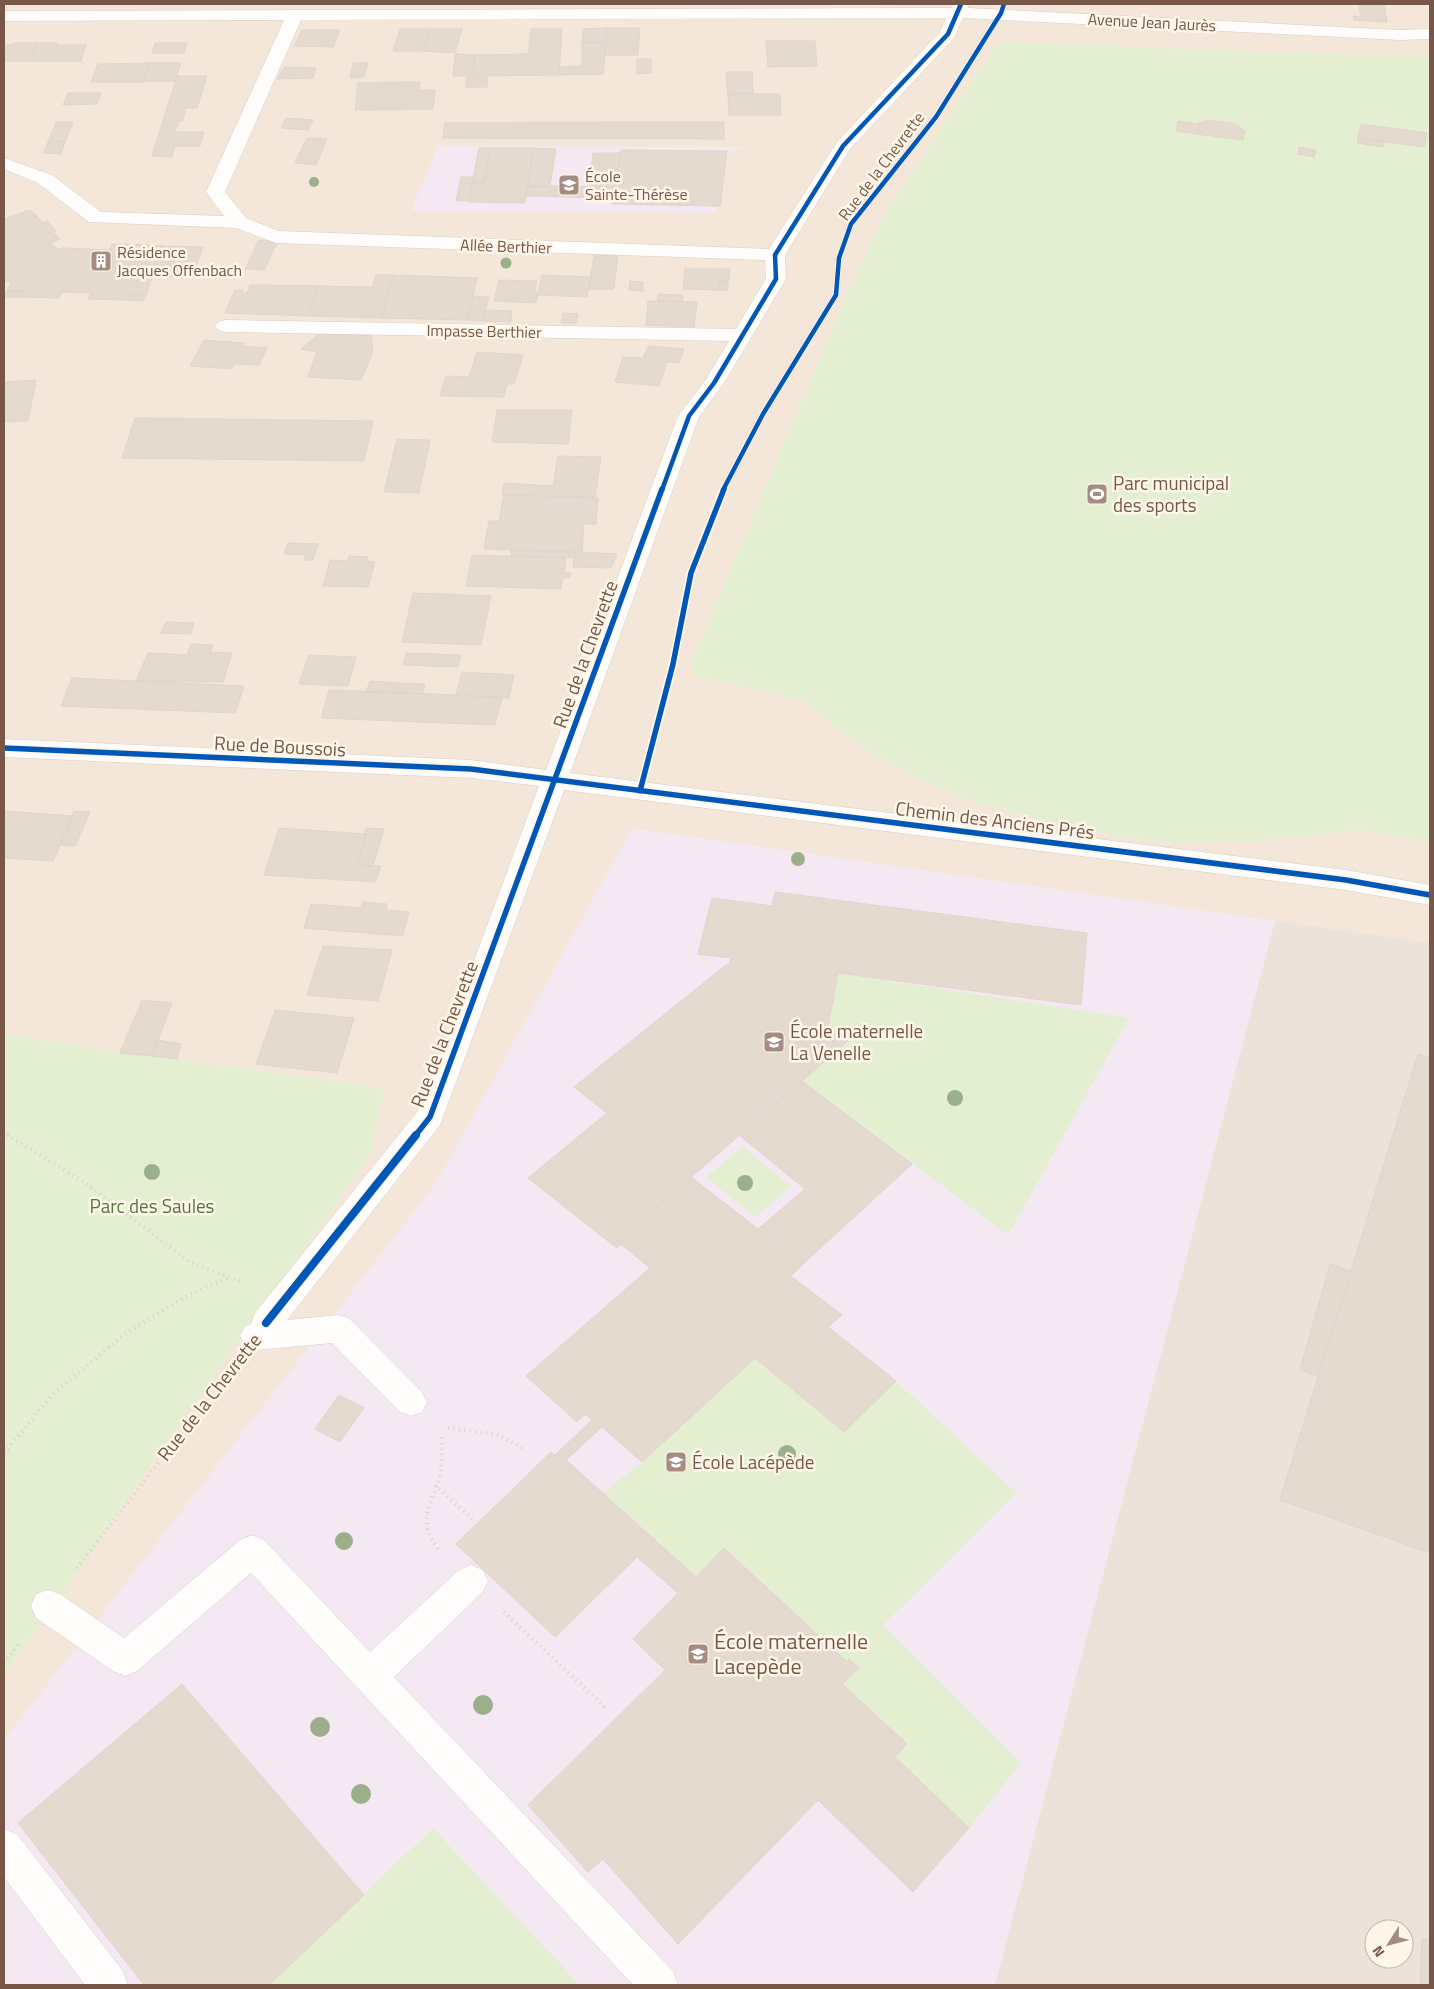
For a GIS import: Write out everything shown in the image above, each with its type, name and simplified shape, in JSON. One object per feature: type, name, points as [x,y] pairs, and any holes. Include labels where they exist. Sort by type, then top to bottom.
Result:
[{"type":"street","name":"Avenue Jean Jaurès","points":[[4,16],[165,9],[295,14],[959,8],[1001,13],[1390,34],[1430,34]]},
{"type":"street","name":"Rue de la Chevrette","points":[[261,1330],[430,1117],[689,416],[714,383],[776,279],[775,255],[843,146],[948,34],[959,8]]},
{"type":"street","points":[[239,222],[215,192],[295,14]]},
{"type":"street","points":[[4,163],[45,180],[96,218],[239,222]]},
{"type":"street","name":"Allée Berthier","points":[[239,222],[276,237],[775,255]]},
{"type":"street","name":"Impasse Berthier","points":[[225,326],[742,335]]},
{"type":"street","name":"Rue de Boussois","points":[[4,748],[472,769],[554,780]]},
{"type":"street","name":"Chemin des Anciens Prés","points":[[554,780],[1346,880],[1430,895]]},
{"type":"street","points":[[261,1330],[339,1329],[411,1402]]},
{"type":"street","points":[[48,1606],[125,1659],[252,1551],[659,1985]]},
{"type":"street","points":[[370,1676],[472,1581]]},
{"type":"street","points":[[4,1847],[109,1985]]},
{"type":"path","points":[[4,1133],[81,1180],[190,1262],[227,1278],[288,1296]]},
{"type":"path","points":[[4,1453],[54,1393],[126,1333],[185,1297],[227,1278]]},
{"type":"path","points":[[411,1402],[440,1427],[499,1434],[522,1448]]},
{"type":"path","points":[[436,1485],[472,1519]]},
{"type":"shaded area","points":[[4,4],[1430,4],[1430,1985],[4,1985]]},
{"type":"shaded area","name":"École Sainte-Thérèse","points":[[438,146],[743,147],[719,159],[716,213],[411,211]]},
{"type":"shaded area","name":"École Lacépède","points":[[632,828],[1275,921],[995,1985],[4,1985],[4,1740],[436,1183]]},
{"type":"shaded area","points":[[1275,921],[1430,943],[1430,1985],[995,1985]]},
{"type":"green space","name":"Parc municipal des sports","points":[[998,42],[1387,56],[1430,55],[1430,843],[1363,830],[1256,841],[1181,843],[1136,839],[1054,824],[968,800],[913,776],[870,752],[833,726],[806,701],[691,675],[695,654],[844,300],[883,217]]},
{"type":"green space","points":[[838,973],[1129,1018],[1008,1235],[802,1081],[848,1042],[828,1027]]},
{"type":"green space","name":"Parc des Saules","points":[[4,1035],[384,1088],[369,1158],[243,1333],[4,1677]]},
{"type":"green space","points":[[742,1147],[791,1186],[755,1217],[706,1177]]},
{"type":"green space","points":[[755,1358],[844,1432],[896,1381],[1016,1493],[883,1625],[1021,1763],[969,1828],[895,1757],[907,1744],[842,1684],[858,1667],[849,1659],[847,1662],[725,1548],[696,1577],[603,1493],[642,1462]]},
{"type":"green space","points":[[433,1828],[580,1985],[269,1985]]},
{"type":"building","points":[[1359,4],[1384,4],[1387,22],[1354,20],[1353,16],[1361,17]]},
{"type":"building","points":[[607,28],[606,42],[582,42],[583,29]]},
{"type":"building","points":[[607,28],[640,28],[638,55],[605,55]]},
{"type":"building","points":[[400,29],[431,29],[423,51],[393,51]]},
{"type":"building","points":[[431,29],[462,29],[455,53],[423,51]]},
{"type":"building","points":[[531,29],[562,29],[559,75],[473,76],[475,55],[528,54]]},
{"type":"building","points":[[302,30],[340,30],[333,47],[294,46]]},
{"type":"building","points":[[766,41],[815,41],[817,66],[768,67]]},
{"type":"building","points":[[582,42],[606,42],[603,74],[559,75],[560,67],[582,66]]},
{"type":"building","points":[[14,43],[37,43],[30,61],[4,61],[4,45],[13,45]]},
{"type":"building","points":[[37,43],[86,45],[81,61],[30,61]]},
{"type":"building","points":[[155,43],[187,43],[184,53],[152,53]]},
{"type":"building","points":[[455,54],[475,55],[473,76],[453,76]]},
{"type":"building","points":[[637,59],[651,59],[651,73],[637,74]]},
{"type":"building","points":[[149,63],[143,82],[91,82],[98,64]]},
{"type":"building","points":[[149,63],[181,63],[175,81],[143,81]]},
{"type":"building","points":[[353,63],[368,63],[364,77],[350,78]]},
{"type":"building","points":[[284,67],[316,68],[313,78],[277,79]]},
{"type":"building","points":[[726,72],[752,72],[753,94],[728,94]]},
{"type":"building","points":[[177,76],[207,76],[197,108],[186,108],[183,121],[179,121],[175,132],[204,132],[200,146],[175,146],[172,157],[152,156]]},
{"type":"building","points":[[467,77],[488,77],[487,87],[466,87]]},
{"type":"building","points":[[420,82],[419,90],[435,90],[433,109],[355,110],[358,83]]},
{"type":"building","points":[[68,93],[101,93],[97,104],[63,105]]},
{"type":"building","points":[[728,94],[780,94],[781,115],[729,115]]},
{"type":"building","points":[[286,118],[313,120],[308,130],[281,128]]},
{"type":"building","points":[[1209,120],[1236,124],[1245,131],[1243,140],[1197,134],[1200,124],[1196,124]]},
{"type":"building","points":[[1178,121],[1200,124],[1197,134],[1176,131]]},
{"type":"building","points":[[56,122],[73,122],[65,142],[48,142]]},
{"type":"building","points":[[724,122],[724,139],[443,138],[445,123]]},
{"type":"building","points":[[1361,124],[1427,133],[1424,147],[1358,138]]},
{"type":"building","points":[[307,138],[327,139],[316,165],[295,163]]},
{"type":"building","points":[[1358,138],[1384,141],[1383,147],[1357,143]]},
{"type":"building","points":[[48,142],[65,142],[61,154],[44,153]]},
{"type":"building","points":[[1299,147],[1316,150],[1314,157],[1298,154]]},
{"type":"building","points":[[479,148],[490,148],[484,183],[472,183]]},
{"type":"building","points":[[490,148],[533,148],[525,203],[469,202],[472,183],[484,183]]},
{"type":"building","points":[[533,148],[556,149],[550,186],[528,186]]},
{"type":"building","points":[[621,150],[727,151],[720,206],[612,204]]},
{"type":"building","points":[[593,153],[621,153],[615,187],[589,187]]},
{"type":"building","points":[[461,177],[473,177],[469,201],[456,201]]},
{"type":"building","points":[[528,186],[615,187],[613,198],[525,196]]},
{"type":"building","points":[[30,210],[37,216],[27,220],[21,213]]},
{"type":"building","name":"Résidence Jacques Offenbach","points":[[21,213],[27,220],[37,216],[43,223],[47,221],[56,231],[53,232],[60,239],[50,243],[59,250],[63,248],[110,250],[112,244],[150,245],[147,251],[161,251],[163,246],[203,247],[192,277],[166,277],[168,271],[154,272],[146,295],[130,294],[127,300],[88,299],[91,293],[61,292],[59,298],[20,297],[23,291],[7,291],[12,281],[4,281],[4,219]]},
{"type":"building","points":[[259,240],[278,241],[264,270],[245,269]]},
{"type":"building","points":[[150,245],[163,246],[161,251],[147,251]]},
{"type":"building","points":[[594,255],[618,256],[614,289],[589,289]]},
{"type":"building","points":[[685,269],[730,269],[728,282],[720,282],[719,290],[683,289]]},
{"type":"building","points":[[376,275],[393,275],[382,318],[308,316],[318,286],[372,287]]},
{"type":"building","points":[[393,275],[477,278],[468,320],[382,318]]},
{"type":"building","points":[[542,275],[591,277],[587,297],[538,295]]},
{"type":"building","points":[[499,280],[537,281],[534,293],[538,293],[536,303],[494,301]]},
{"type":"building","points":[[630,281],[643,282],[643,291],[629,290]]},
{"type":"building","points":[[720,282],[728,282],[728,290],[719,290]]},
{"type":"building","points":[[250,285],[318,286],[308,316],[225,313],[235,290],[243,290],[241,293],[247,293]]},
{"type":"building","points":[[7,291],[23,291],[20,297],[4,297]]},
{"type":"building","points":[[130,294],[146,295],[143,301],[127,300]]},
{"type":"building","points":[[658,294],[683,295],[682,302],[657,301]]},
{"type":"building","points":[[473,296],[489,297],[482,321],[468,320]]},
{"type":"building","points":[[648,301],[697,302],[694,327],[646,325]]},
{"type":"building","points":[[485,310],[512,311],[511,322],[482,321]]},
{"type":"building","points":[[563,313],[578,314],[576,323],[561,323]]},
{"type":"building","points":[[322,332],[371,336],[373,351],[361,380],[308,377],[317,352],[301,349]]},
{"type":"building","points":[[204,340],[244,343],[243,346],[267,348],[259,365],[235,364],[232,369],[190,366]]},
{"type":"building","points":[[648,346],[684,349],[679,363],[667,362],[659,386],[615,382],[623,357],[643,358]]},
{"type":"building","points":[[477,352],[523,355],[514,384],[507,384],[504,397],[440,396],[446,376],[469,377]]},
{"type":"building","points":[[36,380],[28,421],[4,422],[4,382]]},
{"type":"building","points":[[497,410],[572,410],[568,444],[492,442]]},
{"type":"building","points":[[135,418],[373,421],[364,461],[122,458]]},
{"type":"building","points":[[397,439],[430,440],[419,493],[384,492]]},
{"type":"building","points":[[558,456],[601,457],[595,497],[502,495],[504,483],[553,486]]},
{"type":"building","points":[[504,495],[598,498],[596,524],[584,524],[582,552],[484,549],[489,521],[499,521]]},
{"type":"building","points":[[288,543],[318,544],[313,560],[304,560],[306,555],[284,554]]},
{"type":"building","points":[[511,550],[575,552],[575,558],[511,556]]},
{"type":"building","points":[[575,552],[617,554],[611,568],[573,567]]},
{"type":"building","points":[[472,555],[566,558],[564,573],[571,573],[570,578],[563,578],[561,589],[466,586]]},
{"type":"building","points":[[349,556],[368,557],[367,561],[375,562],[368,587],[323,586],[330,560],[347,561]]},
{"type":"building","points":[[413,593],[491,596],[481,645],[402,642]]},
{"type":"building","points":[[166,622],[194,623],[191,634],[161,633]]},
{"type":"building","points":[[191,644],[213,645],[210,652],[232,653],[223,682],[136,681],[148,653],[187,655]]},
{"type":"building","points":[[406,653],[461,655],[458,667],[403,665]]},
{"type":"building","points":[[309,655],[356,657],[348,686],[299,684]]},
{"type":"building","points":[[462,672],[514,675],[509,698],[456,695]]},
{"type":"building","points":[[72,678],[244,686],[235,713],[61,706]]},
{"type":"building","points":[[370,681],[398,683],[395,693],[366,692]]},
{"type":"building","points":[[398,683],[425,684],[422,694],[395,693]]},
{"type":"building","points":[[329,690],[502,698],[495,725],[321,718]]},
{"type":"building","points":[[4,811],[73,816],[53,861],[4,858]]},
{"type":"building","points":[[74,811],[90,812],[75,846],[60,845]]},
{"type":"building","points":[[279,828],[366,834],[357,865],[381,866],[375,882],[264,875]]},
{"type":"building","points":[[366,828],[384,829],[373,866],[357,865]]},
{"type":"building","points":[[775,892],[1087,933],[1081,1005],[838,973],[828,1027],[848,1041],[613,1245],[528,1178],[607,1113],[574,1087],[726,965],[729,965],[731,958],[698,954],[712,898],[772,906]]},
{"type":"building","points":[[363,902],[387,904],[386,910],[409,912],[403,936],[304,928],[311,904],[361,908]]},
{"type":"building","points":[[323,946],[392,950],[378,1001],[307,995]]},
{"type":"building","points":[[142,1000],[172,1003],[152,1056],[120,1053]]},
{"type":"building","points":[[275,1010],[354,1018],[337,1073],[256,1064]]},
{"type":"building","points":[[157,1040],[181,1044],[177,1059],[152,1056]]},
{"type":"building","points":[[1418,1054],[1430,1058],[1430,1553],[1280,1500]]},
{"type":"building","points":[[802,1081],[912,1164],[803,1264],[758,1229],[805,1189],[739,1135]]},
{"type":"building","points":[[691,1177],[803,1264],[791,1276],[842,1315],[828,1327],[896,1381],[844,1432],[755,1358],[642,1462],[602,1427],[566,1460],[696,1577],[724,1548],[847,1662],[849,1659],[859,1668],[842,1684],[907,1744],[895,1757],[969,1828],[913,1892],[818,1800],[678,1944],[603,1859],[588,1872],[528,1805],[665,1670],[633,1639],[678,1593],[637,1557],[555,1637],[456,1544],[551,1452],[555,1455],[592,1420],[585,1414],[577,1422],[526,1376],[650,1268],[621,1244],[617,1248],[613,1245]]},
{"type":"building","points":[[1330,1264],[1351,1271],[1318,1376],[1300,1370]]},
{"type":"building","points":[[339,1395],[364,1408],[340,1442],[315,1429]]},
{"type":"building","points":[[182,1684],[364,1895],[269,1985],[144,1985],[18,1823]]},
{"type":"building","points":[[1422,1938],[1430,1940],[1430,1985],[1420,1985]]},
{"type":"cycle path","points":[[266,1323],[430,1117],[689,416],[714,383],[776,279],[775,255],[843,146],[948,34],[961,4]]},
{"type":"cycle path","points":[[640,791],[673,664],[691,573],[727,480],[763,414],[836,295],[839,258],[851,224],[936,117],[1001,13],[1004,4]]},
{"type":"cycle path","points":[[4,748],[471,769],[1346,880],[1430,895]]},
{"type":"place","name":"École Sainte-Thérèse","points":[[569,185]]},
{"type":"place","name":"Résidence Jacques Offenbach","points":[[101,261]]},
{"type":"place","name":"Parc municipal des sports","points":[[1097,494]]},
{"type":"place","name":"École maternelle La Venelle","points":[[774,1042]]},
{"type":"place","name":"École Lacépède","points":[[676,1462]]},
{"type":"place","name":"École maternelle Lacepède","points":[[698,1654]]}]
